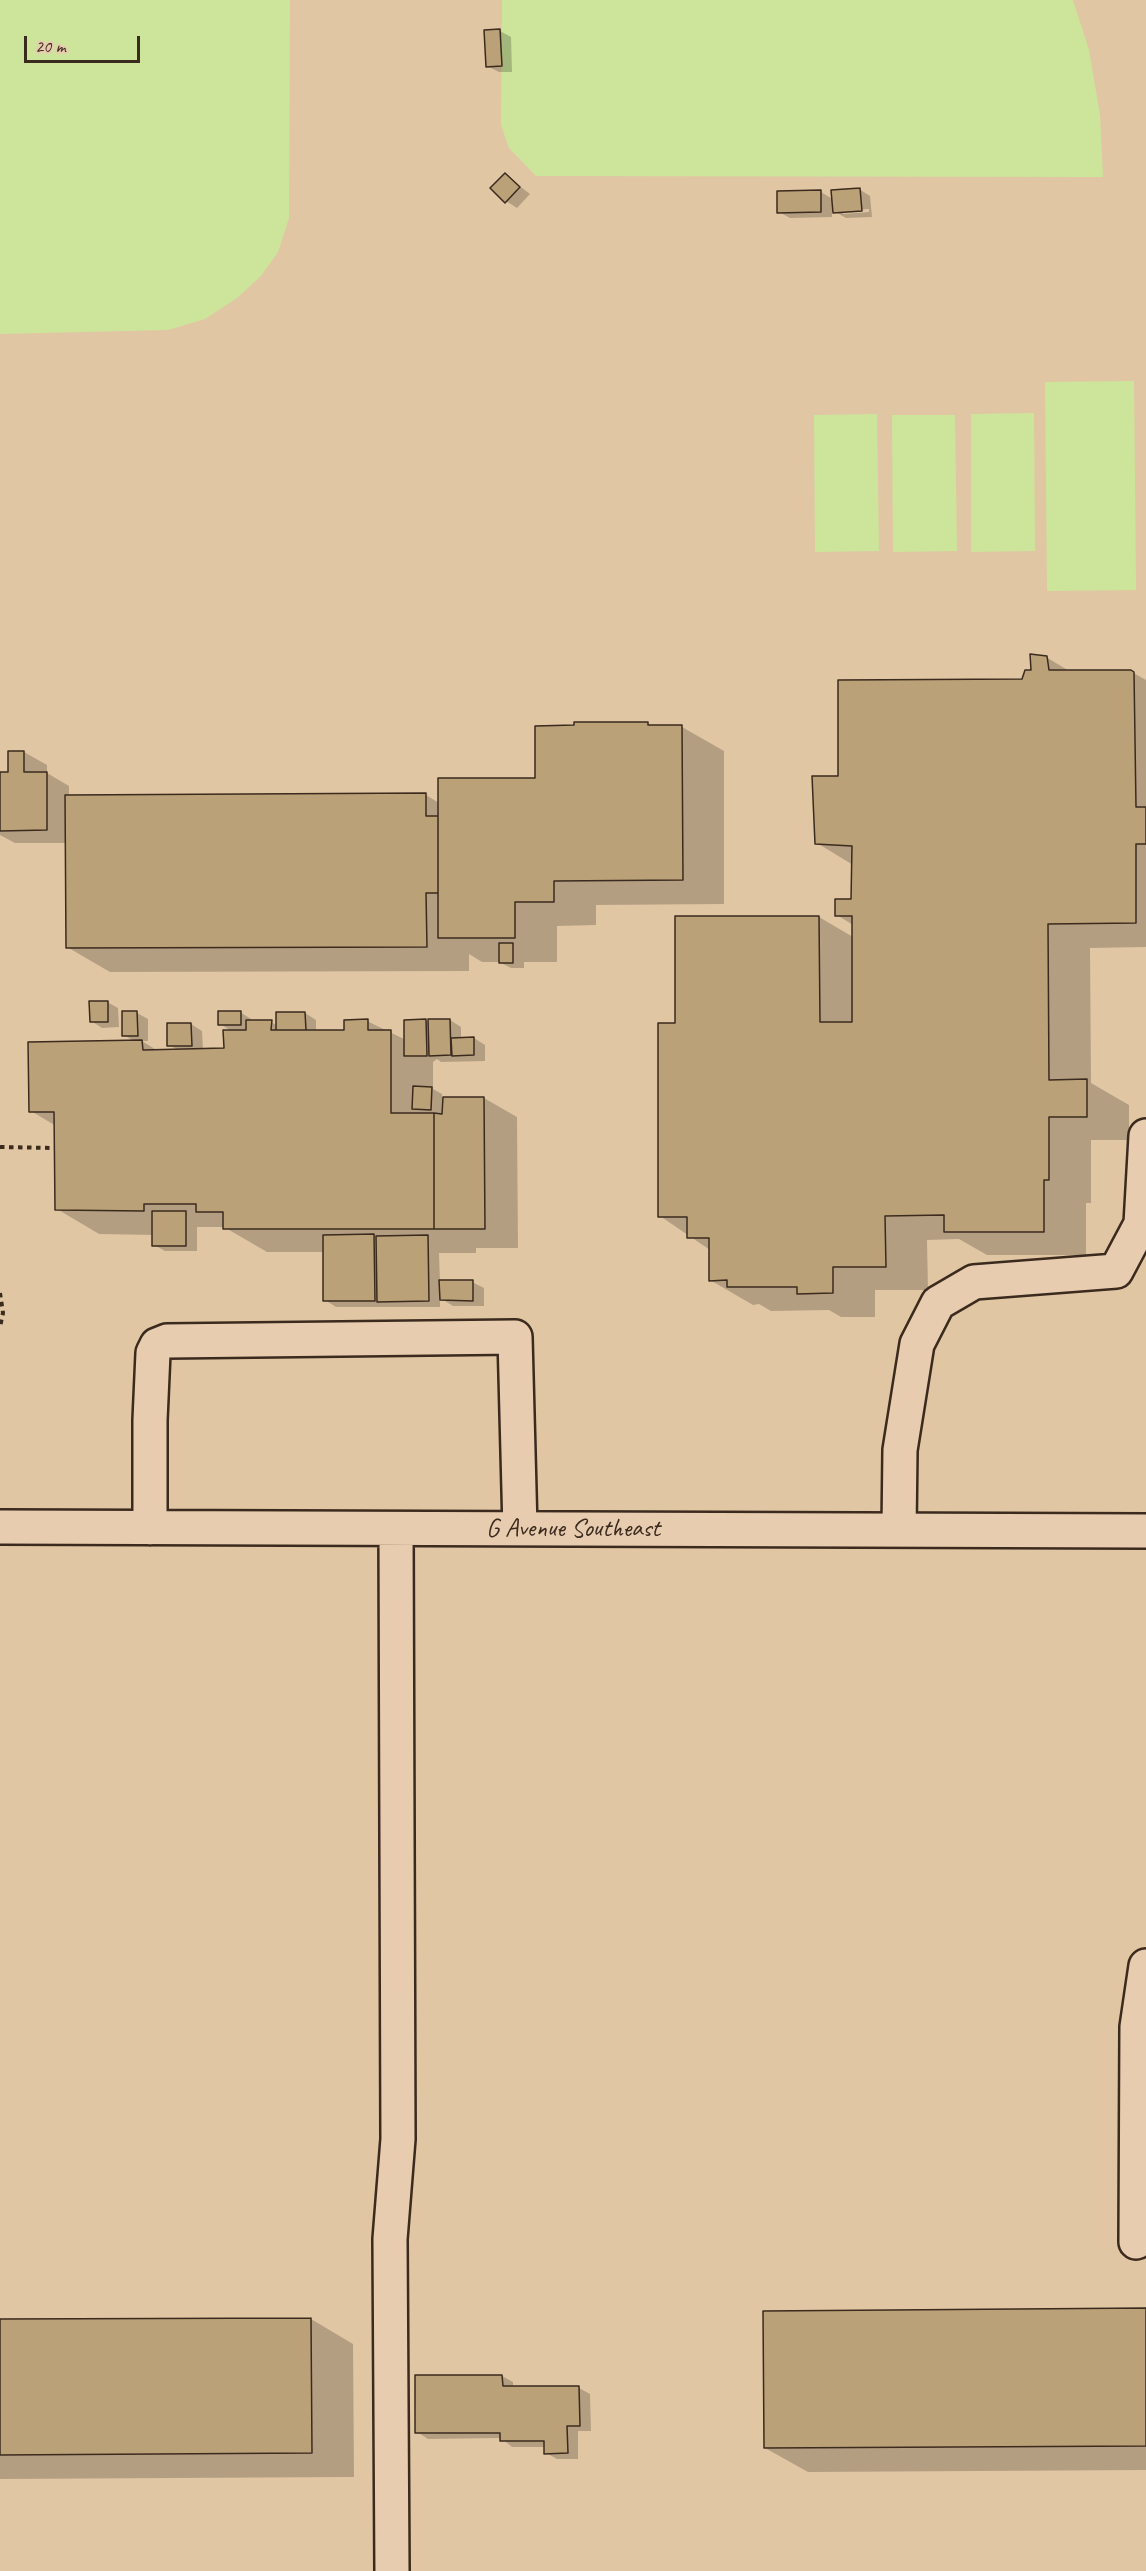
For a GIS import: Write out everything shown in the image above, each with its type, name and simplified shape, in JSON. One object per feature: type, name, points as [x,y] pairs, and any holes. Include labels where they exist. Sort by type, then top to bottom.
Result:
[{"type":"street","points":[[900,1530],[900,1450],[917,1344],[938,1303],[974,1282],[1116,1271],[1141,1224],[1146,1136]]},
{"type":"street","points":[[150,1528],[150,1420],[153,1353],[157,1345],[167,1341],[515,1337],[520,1529]]},
{"type":"street","name":"G Avenue Southeast","points":[[0,1527],[1146,1531]]},
{"type":"street","points":[[392,2571],[390,2240],[399,2139],[396,1529]]},
{"type":"street","points":[[1136,2242],[1141,2027],[1146,1966]]},
{"type":"path","points":[[0,1147],[55,1148]]},
{"type":"path","points":[[0,1293],[3,1313],[0,1327]]},
{"type":"green space","points":[[0,0],[290,0],[289,218],[278,252],[261,276],[237,298],[205,319],[168,330],[0,334]]},
{"type":"green space","points":[[502,0],[1073,0],[1089,50],[1100,115],[1103,177],[536,176],[509,148],[501,125]]},
{"type":"green space","points":[[1134,381],[1136,590],[1047,591],[1045,382]]},
{"type":"green space","points":[[1034,413],[1035,551],[971,552],[971,414]]},
{"type":"green space","points":[[877,414],[879,551],[815,552],[814,415]]},
{"type":"green space","points":[[892,415],[955,415],[957,551],[893,552]]},
{"type":"building","points":[[500,29],[502,66],[486,67],[484,30]]},
{"type":"building","points":[[505,173],[520,187],[505,203],[490,188]]},
{"type":"building","points":[[860,188],[862,211],[833,213],[831,190]]},
{"type":"building","points":[[821,190],[821,212],[777,213],[777,191]]},
{"type":"building","points":[[1030,654],[1047,656],[1049,670],[1131,670],[1134,672],[1136,807],[1146,807],[1146,844],[1136,844],[1136,923],[1048,924],[1049,1080],[1087,1079],[1087,1117],[1049,1117],[1049,1180],[1044,1180],[1044,1232],[944,1232],[944,1215],[885,1216],[886,1267],[833,1267],[833,1293],[797,1294],[797,1287],[727,1287],[727,1280],[709,1281],[709,1238],[687,1238],[687,1217],[658,1217],[658,1023],[675,1023],[675,916],[819,916],[820,1022],[852,1022],[852,916],[835,916],[835,899],[851,899],[852,846],[815,844],[812,776],[838,776],[838,680],[1022,679],[1025,670],[1031,670]]},
{"type":"building","points":[[574,722],[648,722],[648,725],[682,725],[683,880],[554,881],[554,902],[515,902],[515,938],[438,938],[438,778],[535,778],[535,726],[574,725]]},
{"type":"building","points":[[8,751],[24,751],[24,772],[47,772],[47,830],[0,831],[0,772],[8,772]]},
{"type":"building","points":[[426,793],[426,816],[438,816],[438,893],[426,893],[427,947],[66,948],[65,795]]},
{"type":"building","points":[[499,943],[513,943],[513,963],[499,963]]},
{"type":"building","points":[[89,1001],[108,1001],[108,1022],[90,1022]]},
{"type":"building","points":[[122,1011],[137,1011],[138,1036],[122,1036]]},
{"type":"building","points":[[218,1011],[241,1011],[241,1025],[218,1025]]},
{"type":"building","points":[[276,1012],[305,1012],[306,1030],[276,1030]]},
{"type":"building","points":[[368,1019],[368,1030],[391,1030],[391,1113],[434,1113],[434,1229],[223,1229],[223,1212],[196,1212],[196,1204],[144,1204],[144,1211],[55,1210],[54,1112],[29,1112],[28,1042],[142,1040],[143,1050],[224,1048],[223,1030],[246,1030],[246,1020],[272,1020],[271,1030],[344,1030],[344,1020]]},
{"type":"building","points":[[426,1019],[427,1056],[404,1056],[404,1020]]},
{"type":"building","points":[[428,1019],[450,1019],[451,1055],[429,1056]]},
{"type":"building","points":[[167,1023],[191,1023],[192,1046],[167,1046]]},
{"type":"building","points":[[474,1037],[474,1055],[452,1056],[451,1038]]},
{"type":"building","points":[[413,1086],[432,1087],[431,1110],[412,1109]]},
{"type":"building","points":[[443,1097],[484,1097],[485,1229],[434,1229],[434,1113],[442,1114]]},
{"type":"building","points":[[152,1211],[186,1211],[186,1246],[152,1246]]},
{"type":"building","points":[[374,1234],[375,1301],[323,1301],[323,1235]]},
{"type":"building","points":[[428,1235],[429,1301],[377,1302],[376,1236]]},
{"type":"building","points":[[439,1280],[473,1280],[473,1301],[440,1300]]},
{"type":"building","points":[[1146,2308],[1146,2446],[764,2448],[763,2311]]},
{"type":"building","points":[[311,2318],[312,2453],[0,2455],[0,2319]]},
{"type":"building","points":[[415,2375],[502,2375],[503,2386],[579,2386],[580,2426],[567,2426],[568,2453],[544,2454],[544,2441],[500,2441],[500,2433],[415,2433]]}]
